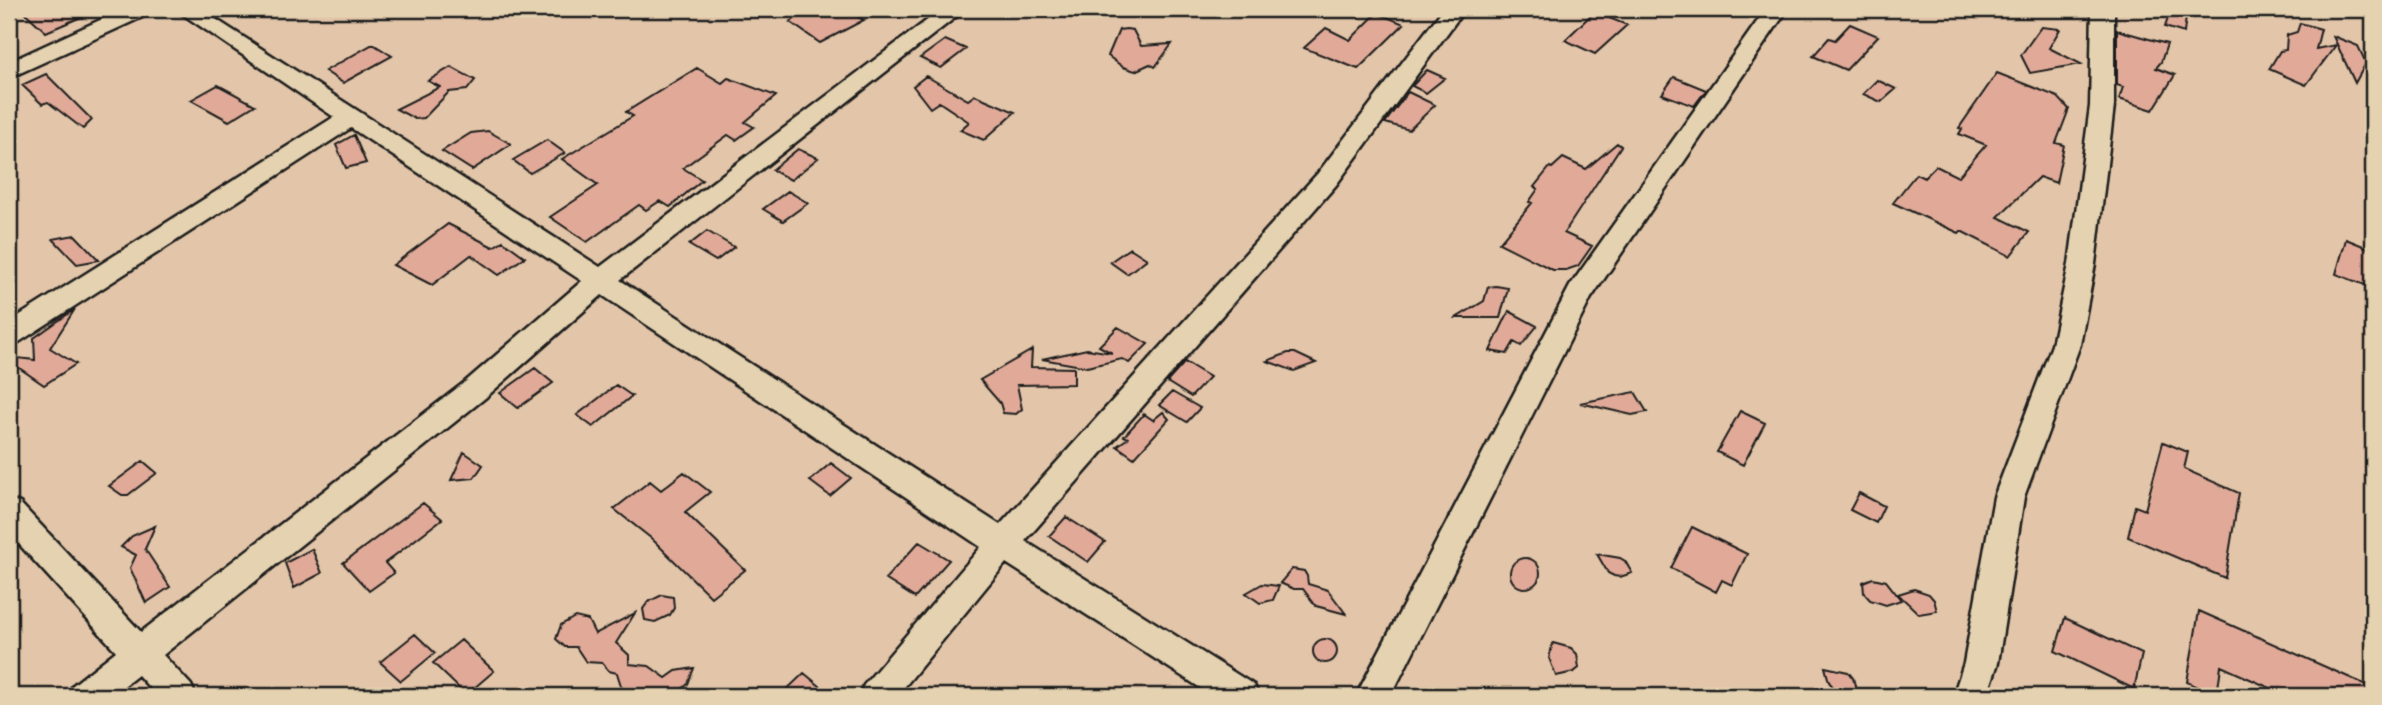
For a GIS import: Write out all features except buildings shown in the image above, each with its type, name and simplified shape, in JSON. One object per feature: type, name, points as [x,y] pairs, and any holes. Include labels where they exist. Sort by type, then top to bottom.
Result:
[{"type":"street","points":[[9,71],[141,9]]},
{"type":"street","points":[[186,9],[1003,544],[1242,696]]},
{"type":"street","points":[[85,696],[475,390],[601,280],[955,9]]},
{"type":"street","points":[[876,696],[1003,544],[1327,179],[1454,9]]},
{"type":"street","points":[[1373,696],[1580,293],[1777,9]]},
{"type":"street","points":[[1970,696],[1981,663],[2008,497],[2066,345],[2082,264],[2102,106],[2103,9]]},
{"type":"street","points":[[9,335],[352,117]]},
{"type":"street","points":[[9,512],[179,696]]}]
